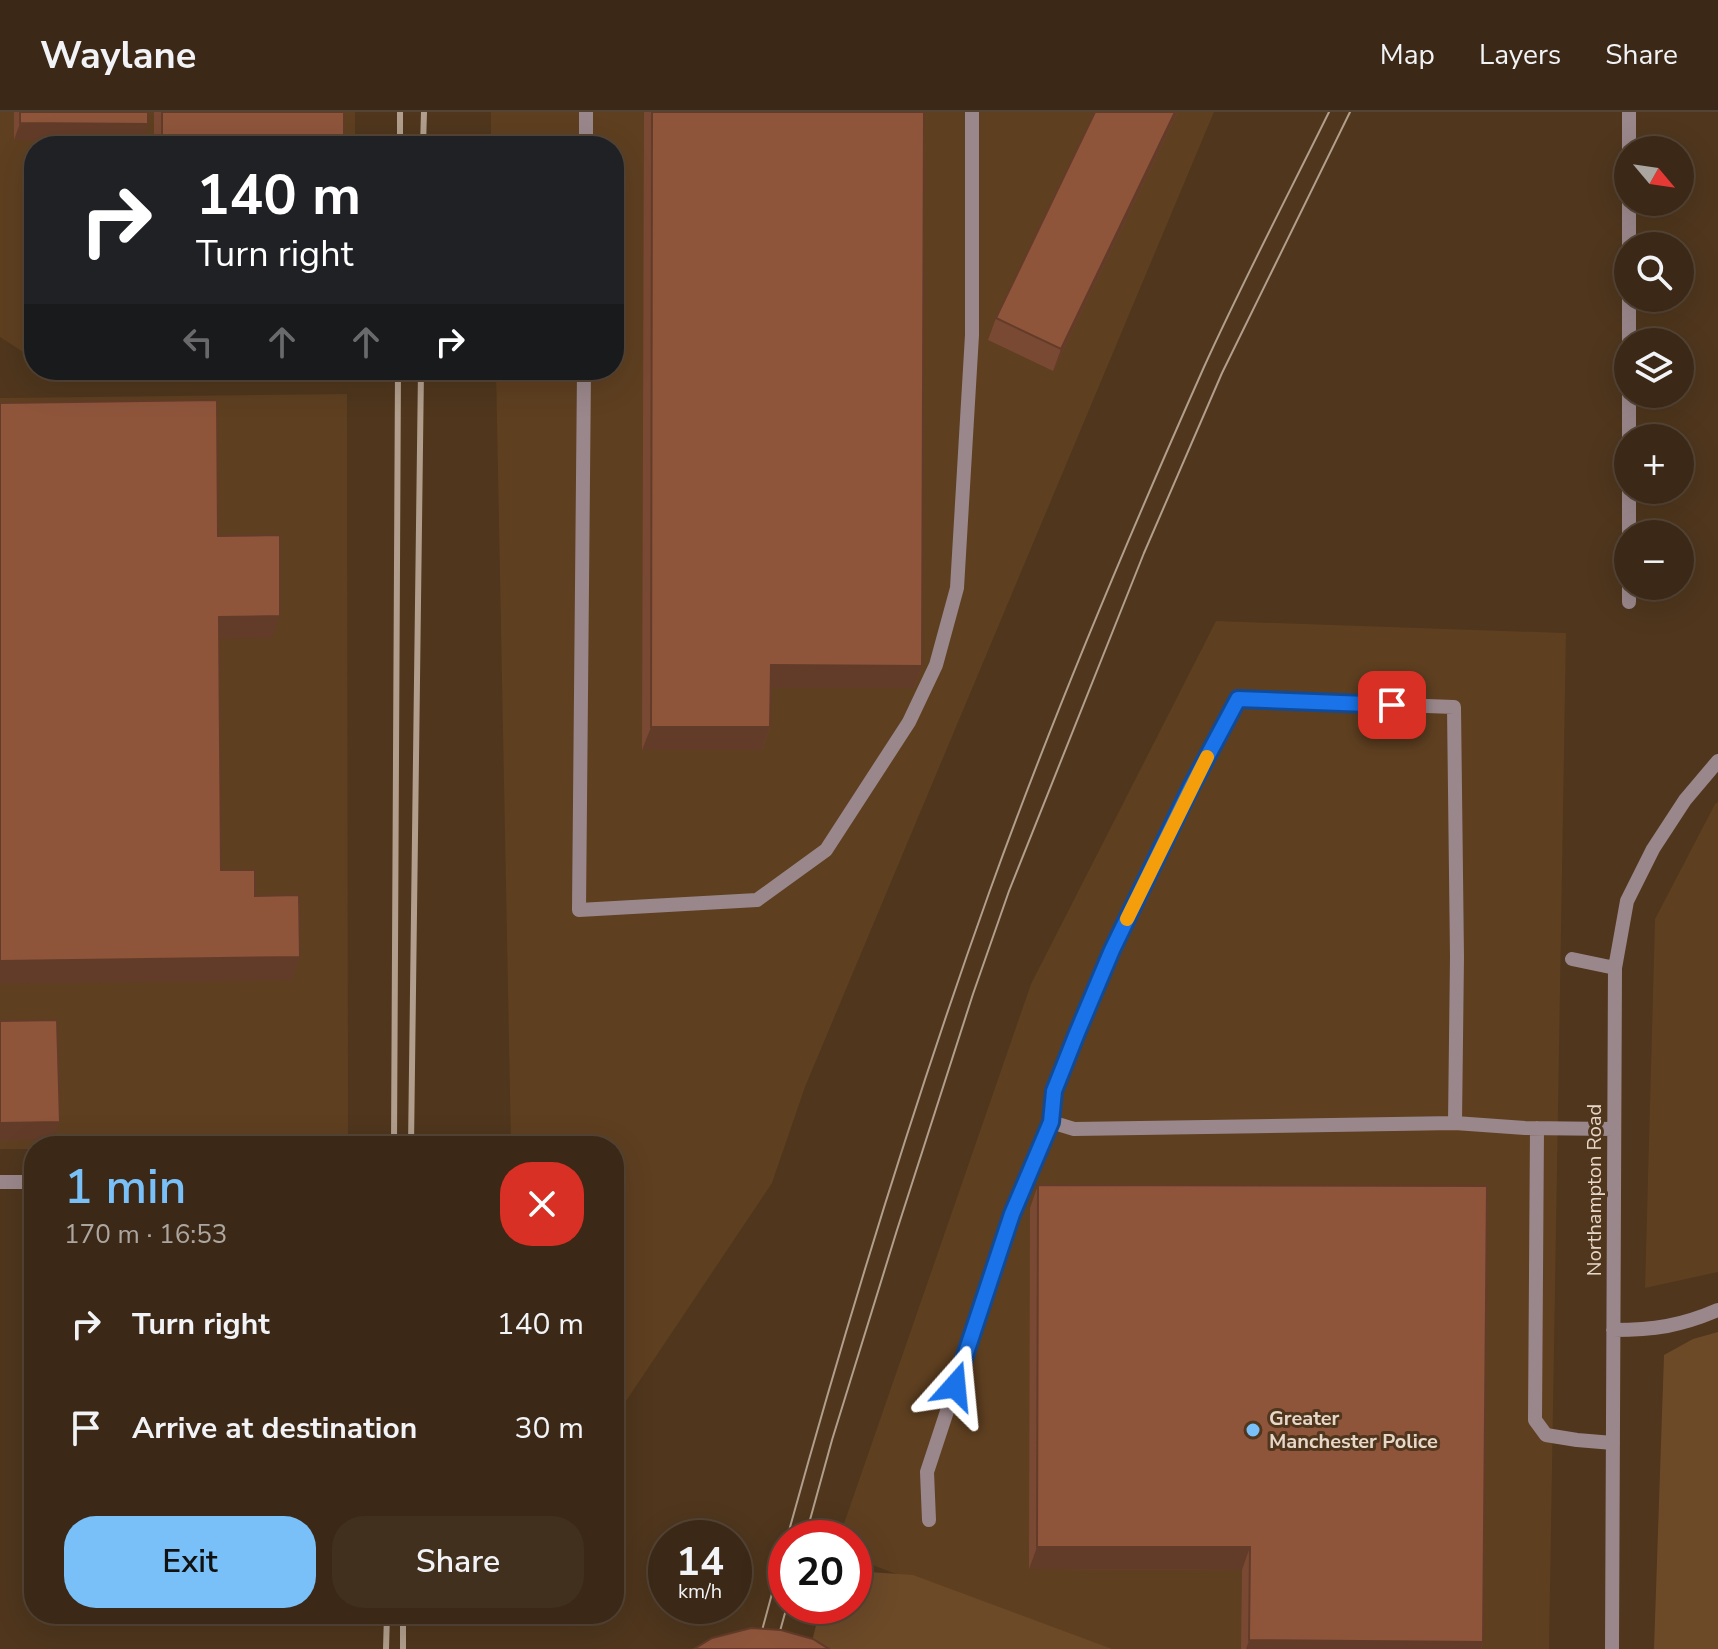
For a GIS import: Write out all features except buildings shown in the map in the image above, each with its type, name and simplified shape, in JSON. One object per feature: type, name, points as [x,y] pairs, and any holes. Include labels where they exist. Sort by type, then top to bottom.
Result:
[{"type":"street","points":[[586,112],[586,136]]},
{"type":"street","points":[[584,380],[579,910],[757,900],[826,850],[909,722],[936,665],[957,588],[972,335],[972,112]]},
{"type":"street","points":[[1629,112],[1629,136]]},
{"type":"street","points":[[929,1520],[927,1472],[1012,1214],[1051,1122],[1054,1091],[1112,950],[1191,787],[1238,699],[1454,707],[1455,1123]]},
{"type":"street","name":"Northampton Road","points":[[1612,1649],[1615,968],[1627,901],[1633,888],[1677,812],[1718,761]]},
{"type":"street","points":[[1572,959],[1615,968]]},
{"type":"street","points":[[1051,1122],[1074,1129],[1455,1123],[1614,1129]]},
{"type":"street","points":[[1537,1128],[1535,1420],[1546,1435],[1613,1443]]},
{"type":"street","points":[[0,1182],[24,1182]]},
{"type":"street","points":[[1613,1330],[1649,1330],[1691,1322],[1718,1310]]},
{"type":"shaded area","points":[[0,112],[355,112],[355,136],[24,136],[24,353],[0,337]]},
{"type":"shaded area","points":[[491,112],[1214,112],[805,1087],[772,1183],[624,1404],[624,1136],[511,1136],[496,380],[624,380],[624,136],[491,136]]},
{"type":"shaded area","points":[[347,394],[348,1136],[24,1136],[24,1149],[0,1149],[0,398]]},
{"type":"shaded area","points":[[1216,621],[1566,633],[1549,1649],[1094,1649],[872,1565],[872,1520],[845,1520],[1031,984]]},
{"type":"shaded area","points":[[1718,802],[1718,1272],[1645,1288],[1655,919]]},
{"type":"shaded area","points":[[1718,1332],[1718,1649],[1654,1649],[1664,1355],[1693,1339]]},
{"type":"shaded area","points":[[872,1572],[913,1575],[1112,1649],[817,1649],[811,1645],[816,1624],[872,1624]]},
{"type":"tram line","points":[[792,1520],[857,1294],[908,1133],[1013,826],[1175,432],[1234,303],[1329,112]]},
{"type":"tram line","points":[[810,1520],[897,1230],[1009,891],[1144,553],[1222,373],[1350,112]]},
{"type":"tram line","points":[[757,1649],[768,1608]]},
{"type":"tram line","points":[[775,1649],[782,1624]]},
{"type":"railway","points":[[400,112],[400,136]]},
{"type":"railway","points":[[423,136],[424,112]]},
{"type":"railway","points":[[394,1136],[398,380]]},
{"type":"railway","points":[[411,1136],[421,380]]},
{"type":"railway","points":[[386,1649],[387,1624]]},
{"type":"railway","points":[[403,1624],[403,1649]]},
{"type":"slow traffic","points":[[1127,919],[1207,757]]},
{"type":"place","name":"Greater Manchester Police","points":[[1253,1430]]},
{"type":"route","points":[[955,1386],[1012,1214],[1051,1122],[1054,1091],[1077,1033],[1112,950],[1191,787],[1238,699],[1392,705]]}]
